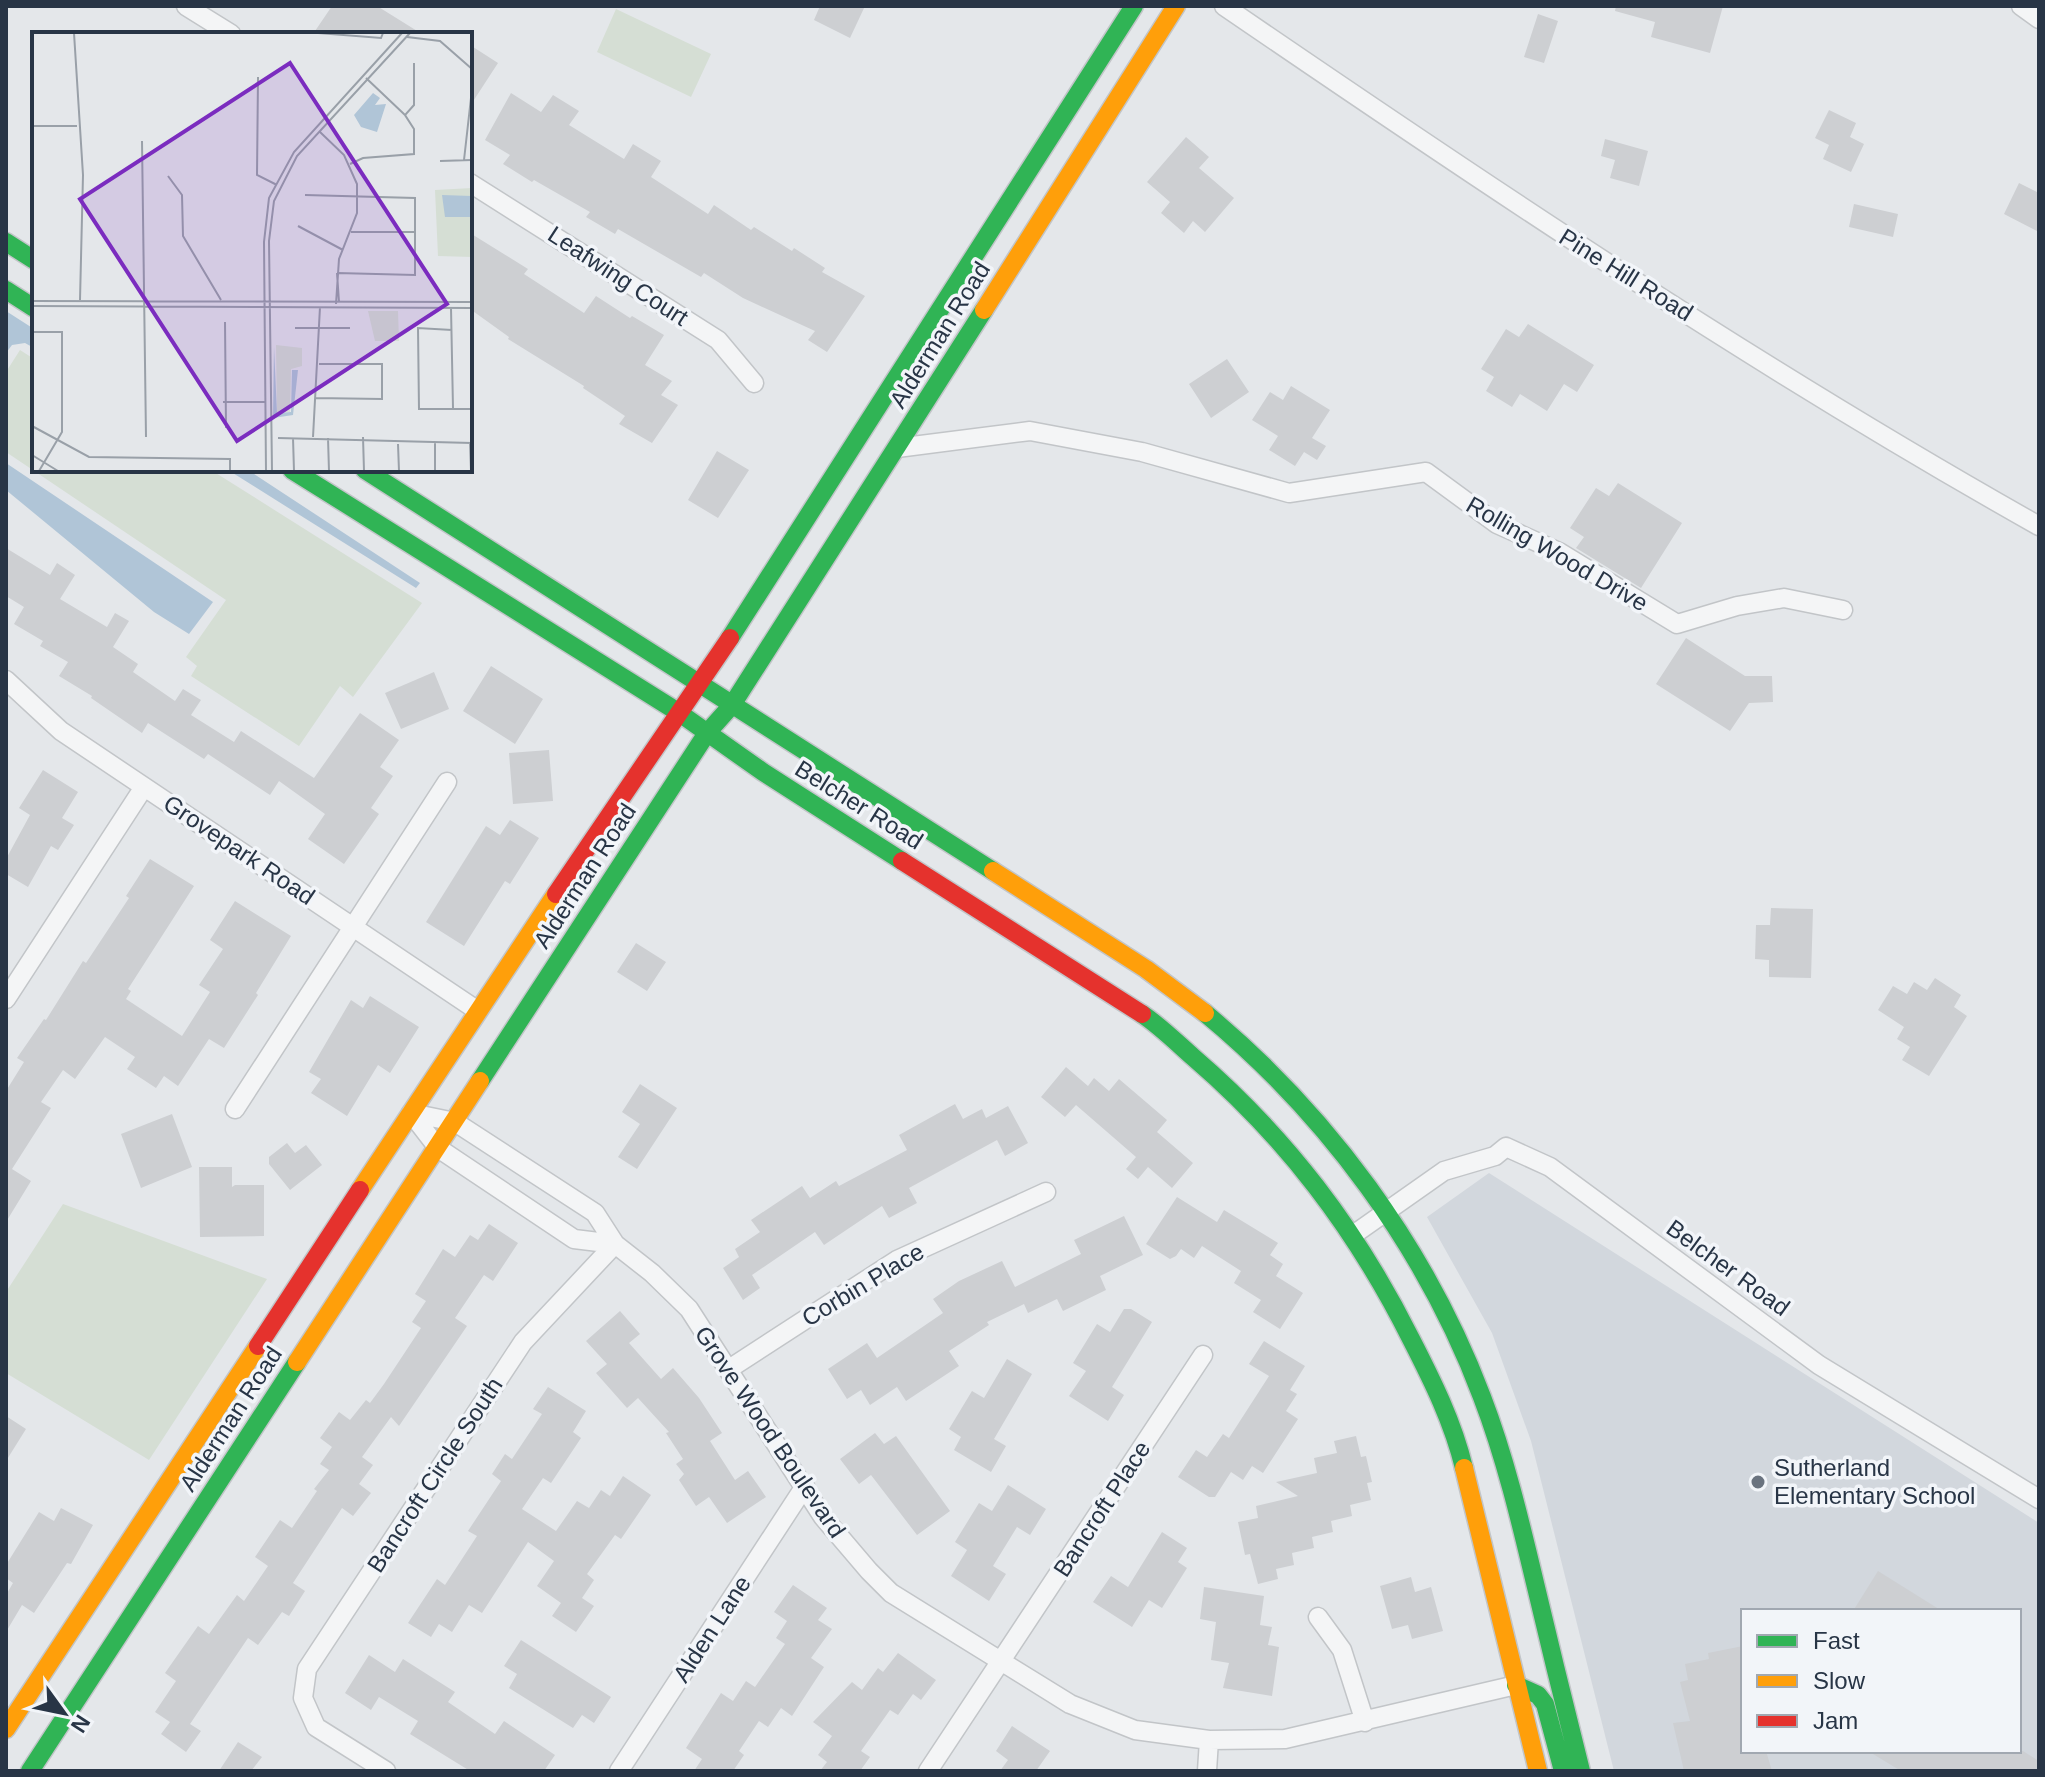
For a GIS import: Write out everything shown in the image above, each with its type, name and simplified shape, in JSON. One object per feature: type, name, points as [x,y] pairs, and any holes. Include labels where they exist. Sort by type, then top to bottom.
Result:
[{"type":"main road","name":"Alderman Road","points":[[6,1729],[478,1011],[678,712],[702,683],[1134,6]]},
{"type":"main road","name":"Alderman Road","points":[[30,1771],[707,733],[732,705],[1176,6]]},
{"type":"main road","points":[[6,242],[32,259]]},
{"type":"main road","points":[[6,290],[32,307]]},
{"type":"main road","name":"Belcher Road","points":[[295,472],[678,712],[763,772],[1149,1019],[1213,1074],[1284,1145],[1353,1235],[1385,1287],[1455,1380],[1502,1452],[1581,1771]]},
{"type":"main road","name":"Belcher Road","points":[[368,472],[1146,969],[1212,1019],[1268,1070],[1325,1130],[1387,1213],[1442,1310],[1455,1380],[1461,1454],[1538,1771]]},
{"type":"main road","points":[[1516,1685],[1538,1695],[1545,1704],[1563,1771]]},
{"type":"street","points":[[186,6],[228,32]]},
{"type":"street","name":"Pine Hill Road","points":[[1224,6],[1497,193],[1818,396],[2039,526]]},
{"type":"street","points":[[2021,6],[2039,19]]},
{"type":"street","name":"Leafwing Court","points":[[472,184],[718,340],[754,383]]},
{"type":"street","name":"Rolling Wood Drive","points":[[897,448],[1030,431],[1142,452],[1289,493],[1426,472],[1497,524],[1559,552],[1677,624],[1737,606],[1784,598],[1843,610]]},
{"type":"street","name":"Grovepark Road","points":[[6,680],[61,731],[478,1011]]},
{"type":"street","points":[[235,1109],[447,782]]},
{"type":"street","points":[[6,999],[144,787]]},
{"type":"street","points":[[411,1113],[438,1148],[574,1239],[615,1244]]},
{"type":"street","name":"Grove Wood Boulevard","points":[[411,1113],[455,1122],[595,1213],[615,1244],[652,1273],[689,1309],[837,1535],[891,1593],[1070,1704],[1135,1730],[1209,1740],[1285,1739],[1516,1685]]},
{"type":"street","name":"Belcher Road","points":[[1353,1235],[1444,1171],[1495,1156],[1506,1147],[1550,1167],[1819,1365],[2039,1499]]},
{"type":"street","name":"Corbin Place","points":[[729,1369],[897,1260],[1046,1192]]},
{"type":"street","name":"Bancroft Circle South","points":[[386,1771],[316,1727],[303,1698],[307,1669],[523,1342],[615,1244]]},
{"type":"street","name":"Bancroft Place","points":[[928,1771],[1203,1355]]},
{"type":"street","name":"Alden Lane","points":[[619,1771],[805,1486]]},
{"type":"street","points":[[1318,1617],[1342,1650],[1365,1722]]},
{"type":"street","points":[[1207,1771],[1209,1740]]},
{"type":"shaded area","points":[[616,9],[711,54],[691,97],[597,52]]},
{"type":"shaded area","points":[[20,350],[32,358],[32,469],[6,452],[6,372]]},
{"type":"shaded area","points":[[36,472],[214,472],[422,603],[353,697],[340,686],[299,746],[191,676],[197,666],[186,657],[226,600]]},
{"type":"shaded area","name":"Sutherland Elementary School","points":[[1489,1173],[2039,1523],[2039,1771],[1614,1771],[1531,1441],[1492,1333],[1427,1217]]},
{"type":"shaded area","points":[[63,1204],[267,1279],[149,1460],[6,1373],[6,1292]]},
{"type":"water","points":[[6,311],[32,328],[32,347],[25,343],[12,345],[6,353]]},
{"type":"water","points":[[6,463],[213,602],[189,634],[154,612],[6,490]]},
{"type":"water","points":[[231,472],[251,472],[420,583],[416,588]]},
{"type":"building","points":[[332,6],[377,6],[419,32],[314,32]]},
{"type":"building","points":[[820,6],[865,6],[850,38],[814,20]]},
{"type":"building","points":[[1616,6],[1723,6],[1710,53],[1651,37],[1655,22],[1615,11]]},
{"type":"building","points":[[1538,14],[1558,21],[1544,63],[1524,57]]},
{"type":"building","points":[[472,46],[498,63],[472,103]]},
{"type":"building","points":[[511,93],[541,112],[553,95],[579,111],[569,125],[624,159],[633,144],[661,161],[651,177],[708,214],[714,205],[751,230],[754,227],[792,251],[794,248],[825,268],[822,272],[865,296],[827,352],[808,340],[815,331],[743,298],[704,273],[701,277],[618,229],[615,234],[586,217],[590,212],[503,164],[510,155],[485,140]]},
{"type":"building","points":[[1829,110],[1856,123],[1850,137],[1864,144],[1851,172],[1823,159],[1829,145],[1815,138]]},
{"type":"building","points":[[1186,137],[1209,157],[1199,168],[1234,198],[1205,232],[1193,221],[1184,233],[1161,213],[1170,202],[1147,182]]},
{"type":"building","points":[[1605,139],[1648,151],[1639,186],[1610,178],[1615,160],[1601,156]]},
{"type":"building","points":[[2019,183],[2039,193],[2039,232],[2004,214]]},
{"type":"building","points":[[1854,204],[1898,214],[1893,237],[1849,227]]},
{"type":"building","points":[[472,234],[528,269],[524,274],[584,313],[596,296],[664,335],[645,365],[672,381],[661,395],[678,405],[652,443],[619,424],[625,416],[472,310]]},
{"type":"building","points":[[1528,324],[1594,365],[1577,392],[1564,384],[1547,411],[1520,394],[1512,407],[1486,391],[1494,377],[1481,369],[1506,329],[1519,337]]},
{"type":"building","points":[[1227,359],[1249,392],[1211,418],[1189,384]]},
{"type":"building","points":[[1291,386],[1330,410],[1312,438],[1326,446],[1317,460],[1304,452],[1295,466],[1269,450],[1278,436],[1252,420],[1270,392],[1283,400]]},
{"type":"building","points":[[717,451],[749,470],[718,518],[688,500]]},
{"type":"building","points":[[1618,483],[1682,523],[1641,588],[1576,548],[1584,537],[1570,528],[1596,488],[1609,496]]},
{"type":"building","points":[[6,548],[50,575],[57,563],[75,575],[60,599],[107,627],[115,613],[129,621],[113,647],[138,664],[133,672],[175,701],[183,689],[201,700],[191,715],[234,742],[241,731],[314,778],[360,713],[399,740],[380,767],[393,776],[371,808],[379,814],[344,864],[308,839],[325,814],[279,781],[270,795],[208,754],[204,759],[148,723],[142,733],[59,676],[68,662],[40,646],[43,641],[14,624],[24,607],[6,596]]},
{"type":"building","points":[[1686,638],[1745,676],[1772,676],[1773,702],[1749,703],[1730,731],[1656,684]]},
{"type":"building","points":[[491,666],[543,699],[515,744],[463,711]]},
{"type":"building","points":[[434,672],[449,709],[401,729],[385,693]]},
{"type":"building","points":[[549,750],[553,801],[513,804],[509,753]]},
{"type":"building","points":[[43,770],[78,792],[62,818],[74,825],[58,850],[51,846],[28,887],[6,874],[6,859],[30,815],[19,808]]},
{"type":"building","points":[[510,820],[539,838],[510,884],[505,881],[464,946],[426,922],[486,826],[500,835]]},
{"type":"building","points":[[150,859],[194,886],[128,989],[131,991],[126,999],[182,1036],[210,992],[199,985],[223,949],[210,940],[235,901],[291,936],[224,1048],[209,1039],[178,1086],[164,1076],[156,1088],[127,1069],[135,1057],[105,1037],[75,1079],[63,1070],[41,1102],[51,1108],[12,1169],[31,1181],[6,1222],[6,1091],[24,1062],[17,1058],[46,1020],[83,961],[86,963],[129,898],[126,896]]},
{"type":"building","points":[[1771,908],[1813,909],[1811,978],[1769,977],[1769,960],[1755,959],[1756,925],[1770,925]]},
{"type":"building","points":[[636,943],[666,962],[647,991],[617,972]]},
{"type":"building","points":[[1935,978],[1961,995],[1954,1007],[1967,1016],[1929,1076],[1902,1060],[1910,1047],[1897,1039],[1904,1027],[1878,1010],[1893,986],[1907,994],[1914,982],[1927,990]]},
{"type":"building","points":[[370,996],[419,1027],[390,1073],[378,1065],[347,1116],[311,1093],[321,1079],[309,1072],[351,1000],[363,1008]]},
{"type":"building","points":[[1066,1067],[1088,1086],[1094,1078],[1109,1091],[1119,1079],[1167,1120],[1157,1132],[1193,1163],[1172,1188],[1148,1167],[1138,1179],[1126,1169],[1136,1157],[1076,1105],[1065,1117],[1041,1097]]},
{"type":"building","points":[[640,1084],[677,1108],[637,1169],[618,1157],[640,1124],[622,1112]]},
{"type":"building","points":[[955,1104],[963,1119],[982,1109],[986,1118],[1008,1106],[1028,1143],[1005,1156],[997,1140],[909,1188],[917,1203],[889,1218],[882,1206],[824,1245],[815,1232],[752,1275],[760,1288],[743,1300],[723,1268],[739,1257],[735,1249],[760,1232],[751,1220],[802,1186],[810,1198],[836,1181],[839,1186],[907,1150],[899,1135]]},
{"type":"building","points":[[172,1114],[192,1167],[141,1188],[121,1134]]},
{"type":"building","points":[[287,1143],[295,1153],[306,1145],[322,1165],[290,1190],[269,1164],[269,1157]]},
{"type":"building","points":[[199,1167],[232,1167],[232,1187],[264,1185],[264,1236],[200,1237]]},
{"type":"building","points":[[1177,1197],[1217,1222],[1224,1210],[1278,1243],[1270,1255],[1283,1264],[1276,1276],[1303,1293],[1280,1329],[1253,1312],[1261,1300],[1234,1283],[1241,1271],[1202,1246],[1194,1258],[1181,1249],[1170,1259],[1146,1244]]},
{"type":"building","points":[[1124,1216],[1143,1255],[1100,1276],[1106,1290],[1063,1311],[1057,1299],[1028,1313],[1024,1304],[987,1322],[989,1325],[949,1351],[959,1366],[906,1401],[897,1387],[870,1405],[861,1390],[847,1399],[828,1369],[867,1343],[877,1358],[943,1313],[933,1299],[959,1281],[1002,1261],[1015,1287],[1081,1254],[1074,1240]]},
{"type":"building","points":[[489,1224],[518,1243],[493,1281],[484,1275],[455,1318],[467,1326],[399,1426],[391,1417],[362,1457],[373,1465],[359,1484],[371,1493],[353,1516],[342,1508],[293,1583],[305,1591],[289,1616],[282,1612],[258,1645],[248,1638],[190,1724],[201,1731],[186,1752],[161,1734],[170,1722],[155,1712],[176,1681],[165,1673],[198,1626],[209,1634],[237,1595],[244,1601],[268,1566],[255,1557],[280,1520],[292,1528],[317,1491],[314,1489],[329,1470],[320,1464],[332,1447],[320,1438],[339,1412],[350,1420],[366,1400],[370,1403],[421,1328],[412,1322],[426,1301],[415,1294],[443,1249],[455,1257],[470,1235],[478,1240]]},
{"type":"building","points":[[1124,1309],[1131,1309],[1152,1322],[1112,1387],[1124,1395],[1108,1421],[1069,1396],[1086,1371],[1073,1363],[1097,1324],[1110,1332]]},
{"type":"building","points":[[620,1311],[640,1334],[629,1343],[661,1379],[673,1368],[699,1398],[722,1433],[710,1441],[735,1480],[748,1471],[766,1497],[727,1523],[709,1497],[696,1506],[679,1480],[684,1474],[676,1464],[683,1459],[666,1433],[669,1432],[638,1398],[627,1408],[596,1373],[607,1364],[586,1341]]},
{"type":"building","points":[[1264,1341],[1305,1366],[1290,1390],[1297,1394],[1286,1411],[1298,1419],[1263,1473],[1252,1466],[1243,1480],[1231,1472],[1215,1497],[1209,1497],[1178,1477],[1196,1450],[1207,1457],[1223,1434],[1229,1438],[1269,1376],[1249,1364]]},
{"type":"building","points":[[1007,1359],[1032,1374],[994,1439],[1006,1446],[991,1472],[954,1450],[961,1437],[949,1429],[972,1391],[984,1398]]},
{"type":"building","points":[[548,1387],[586,1411],[573,1432],[581,1438],[551,1483],[543,1478],[522,1509],[556,1531],[577,1501],[589,1508],[601,1490],[610,1496],[623,1476],[651,1495],[621,1539],[615,1535],[587,1574],[594,1580],[582,1598],[594,1606],[576,1632],[552,1616],[561,1603],[537,1586],[554,1561],[528,1542],[482,1613],[469,1605],[452,1632],[439,1624],[431,1637],[408,1623],[437,1579],[445,1585],[477,1536],[468,1531],[501,1481],[492,1474],[505,1454],[512,1459],[542,1414],[533,1409]]},
{"type":"building","points":[[6,1416],[26,1429],[6,1461]]},
{"type":"building","points":[[875,1433],[884,1444],[896,1436],[950,1511],[917,1535],[871,1475],[859,1484],[840,1459]]},
{"type":"building","points":[[1356,1436],[1361,1457],[1366,1456],[1372,1482],[1367,1483],[1371,1500],[1350,1505],[1352,1516],[1331,1521],[1333,1532],[1312,1537],[1314,1548],[1292,1553],[1294,1565],[1276,1569],[1278,1579],[1258,1584],[1250,1554],[1245,1555],[1238,1522],[1258,1518],[1256,1506],[1298,1496],[1276,1482],[1317,1473],[1314,1458],[1337,1453],[1334,1441]]},
{"type":"building","points":[[1008,1485],[1046,1509],[1030,1535],[1017,1527],[993,1566],[1006,1574],[989,1601],[951,1576],[967,1550],[955,1542],[979,1503],[992,1511]]},
{"type":"building","points":[[61,1508],[93,1525],[71,1564],[67,1563],[34,1613],[22,1605],[6,1632],[6,1595],[13,1583],[6,1578],[6,1565],[39,1512],[54,1521]]},
{"type":"building","points":[[1162,1532],[1187,1548],[1178,1562],[1187,1568],[1162,1608],[1149,1600],[1132,1627],[1093,1602],[1111,1576],[1128,1587]]},
{"type":"building","points":[[1878,1571],[1939,1609],[1854,1609]]},
{"type":"building","points":[[1411,1577],[1415,1592],[1431,1587],[1443,1631],[1412,1639],[1408,1625],[1392,1629],[1380,1586]]},
{"type":"building","points":[[793,1585],[827,1608],[818,1620],[832,1629],[811,1658],[824,1667],[792,1716],[781,1708],[768,1727],[759,1721],[739,1751],[744,1755],[733,1771],[694,1771],[702,1759],[686,1748],[721,1693],[733,1701],[746,1681],[755,1687],[785,1644],[776,1638],[787,1621],[774,1612]]},
{"type":"building","points":[[1204,1587],[1264,1596],[1260,1625],[1272,1627],[1268,1645],[1279,1647],[1272,1696],[1223,1688],[1229,1663],[1211,1660],[1216,1622],[1200,1619]]},
{"type":"building","points":[[521,1640],[611,1697],[594,1723],[582,1715],[573,1728],[509,1688],[517,1674],[504,1666]]},
{"type":"building","points":[[1741,1646],[1741,1753],[1767,1753],[1772,1771],[1684,1771],[1673,1723],[1690,1721],[1680,1682],[1688,1680],[1685,1664],[1709,1659],[1708,1653]]},
{"type":"building","points":[[898,1653],[936,1680],[921,1700],[913,1694],[898,1715],[890,1710],[861,1751],[870,1757],[860,1771],[820,1771],[827,1762],[818,1755],[832,1736],[813,1722],[852,1682],[862,1690],[878,1668],[883,1672]]},
{"type":"building","points":[[369,1655],[395,1672],[403,1659],[455,1692],[448,1702],[495,1734],[504,1721],[555,1755],[544,1771],[470,1771],[410,1734],[418,1721],[379,1697],[371,1710],[345,1693]]},
{"type":"building","points":[[1012,1726],[1050,1751],[1036,1771],[1000,1771],[1008,1760],[996,1751]]},
{"type":"building","points":[[238,1742],[262,1757],[251,1771],[219,1771]]},
{"type":"building","points":[[2023,1751],[2039,1761],[2039,1771],[1901,1771],[1871,1753]]},
{"type":"traffic: fast","points":[[730,638],[1134,6]]},
{"type":"traffic: fast","points":[[6,242],[32,259]]},
{"type":"traffic: fast","points":[[6,290],[32,307]]},
{"type":"traffic: fast","points":[[480,1081],[707,733],[732,705],[984,310]]},
{"type":"traffic: fast","points":[[295,472],[678,712],[763,772],[902,861]]},
{"type":"traffic: fast","points":[[368,472],[993,871]]},
{"type":"traffic: fast","points":[[1205,1013],[1250,1052],[1292,1095],[1368,1187],[1432,1288],[1459,1342],[1482,1397],[1505,1466],[1581,1771]]},
{"type":"traffic: fast","points":[[1142,1014],[1259,1119],[1342,1223],[1390,1299],[1427,1370],[1448,1418],[1464,1468]]},
{"type":"traffic: fast","points":[[30,1771],[297,1362]]},
{"type":"traffic: fast","points":[[1516,1685],[1538,1695],[1545,1704],[1563,1771]]},
{"type":"traffic: slow","points":[[984,310],[1176,6]]},
{"type":"traffic: slow","points":[[993,871],[1146,969],[1205,1013]]},
{"type":"traffic: slow","points":[[360,1190],[556,894]]},
{"type":"traffic: slow","points":[[297,1362],[480,1081]]},
{"type":"traffic: slow","points":[[6,1729],[258,1346]]},
{"type":"traffic: slow","points":[[1464,1468],[1538,1771]]},
{"type":"traffic: jam","points":[[556,894],[730,638]]},
{"type":"traffic: jam","points":[[902,861],[1142,1014]]},
{"type":"traffic: jam","points":[[258,1346],[360,1190]]},
{"type":"place","name":"Sutherland Elementary School","points":[[1758,1482]]}]
